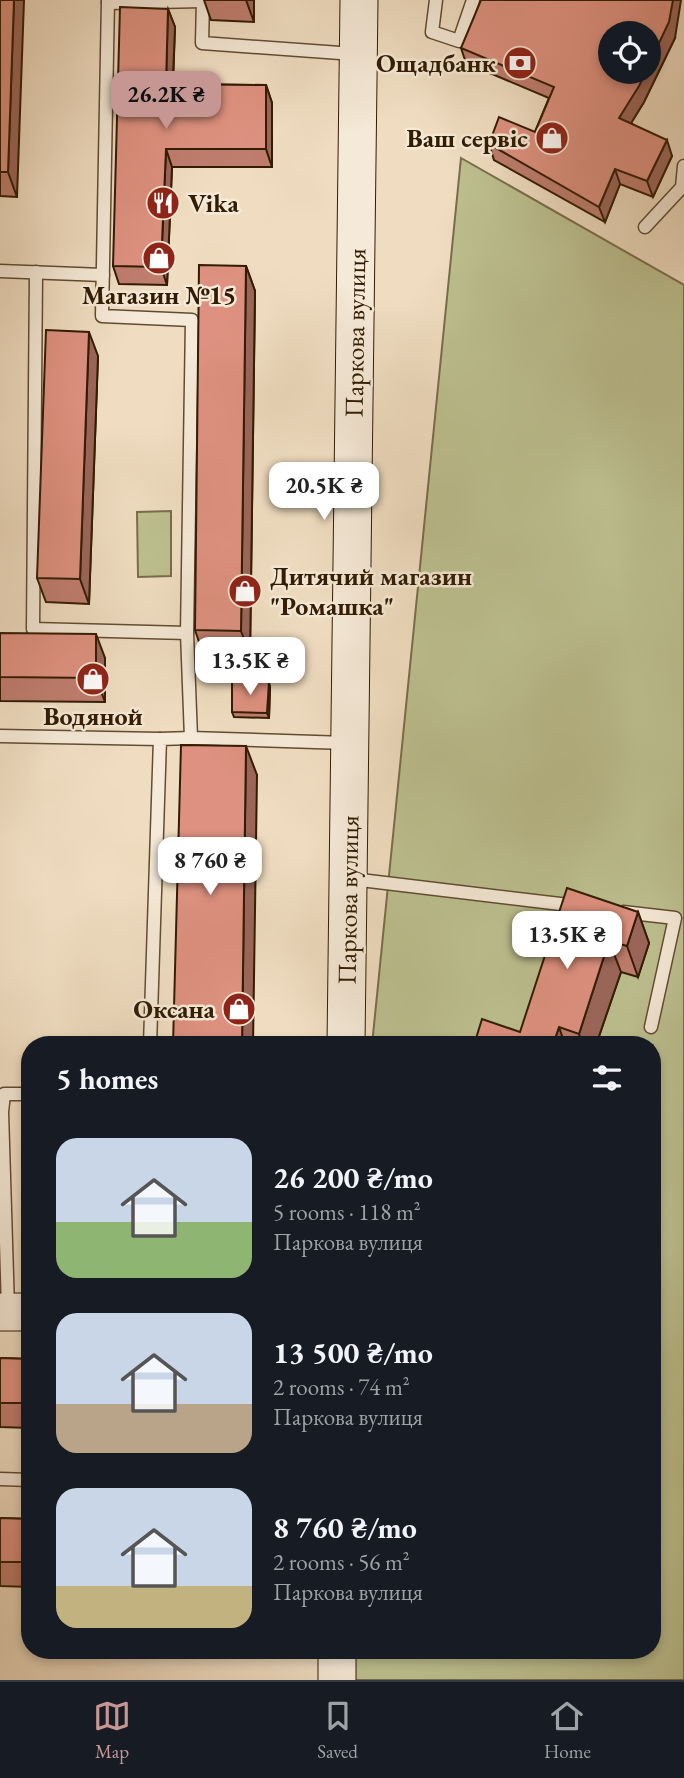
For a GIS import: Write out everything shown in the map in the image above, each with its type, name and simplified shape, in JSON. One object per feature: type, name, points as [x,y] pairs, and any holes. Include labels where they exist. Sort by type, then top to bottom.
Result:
[{"type":"street","name":"Паркова вулиця","points":[[346,1036],[359,0]]},
{"type":"street","points":[[337,1659],[337,1680]]},
{"type":"lane","points":[[436,0],[432,32],[459,41],[473,0]]},
{"type":"lane","points":[[191,738],[187,633],[192,320],[102,316],[108,1],[204,1],[202,43],[358,55]]},
{"type":"lane","points":[[645,227],[682,187],[684,166]]},
{"type":"lane","points":[[0,271],[103,275]]},
{"type":"lane","points":[[36,272],[33,629],[187,633]]},
{"type":"lane","points":[[0,736],[350,743]]},
{"type":"lane","points":[[150,1036],[160,739]]},
{"type":"lane","points":[[348,879],[676,918],[651,1027]]},
{"type":"lane","points":[[13,1312],[1,1112],[4,1094],[21,1094]]},
{"type":"lane","points":[[0,1479],[21,1479]]},
{"type":"green space","points":[[461,158],[684,285],[684,1680],[351,1680],[351,1659],[661,1659],[661,1036],[373,1036]]},
{"type":"green space","points":[[171,511],[171,576],[138,577],[137,512]]},
{"type":"building","points":[[0,0],[14,0],[8,172],[0,172]]},
{"type":"building","points":[[481,0],[673,0],[669,22],[661,39],[661,21],[598,21],[598,84],[640,84],[619,118],[667,140],[647,181],[615,169],[599,207],[489,144],[499,117],[535,132],[554,87],[461,48]]},
{"type":"building","points":[[120,7],[168,9],[166,84],[266,85],[266,149],[166,149],[161,267],[113,266]]},
{"type":"building","points":[[199,265],[246,266],[241,631],[195,630]]},
{"type":"building","points":[[46,330],[89,332],[80,579],[37,578]]},
{"type":"building","points":[[0,633],[96,634],[96,678],[0,677]]},
{"type":"building","points":[[232,681],[269,682],[267,713],[232,712]]},
{"type":"building","points":[[181,745],[246,746],[242,1036],[173,1036]]},
{"type":"building","points":[[567,888],[638,912],[627,946],[609,941],[579,1034],[559,1027],[556,1036],[477,1036],[482,1019],[520,1032]]},
{"type":"building","points":[[0,1358],[21,1359],[21,1403],[0,1403]]},
{"type":"building","points":[[0,1518],[21,1519],[21,1562],[0,1562]]},
{"type":"place","name":"Ощадбанк","points":[[520,63]]},
{"type":"place","name":"Ваш сервіс","points":[[552,138]]},
{"type":"place","name":"Vika","points":[[163,203]]},
{"type":"place","name":"Магазин №15","points":[[159,258]]},
{"type":"place","name":"Дитячий магазин \"Ромашка\"","points":[[245,591]]},
{"type":"place","name":"Водяной","points":[[93,679]]},
{"type":"place","name":"Оксана","points":[[239,1009]]}]
